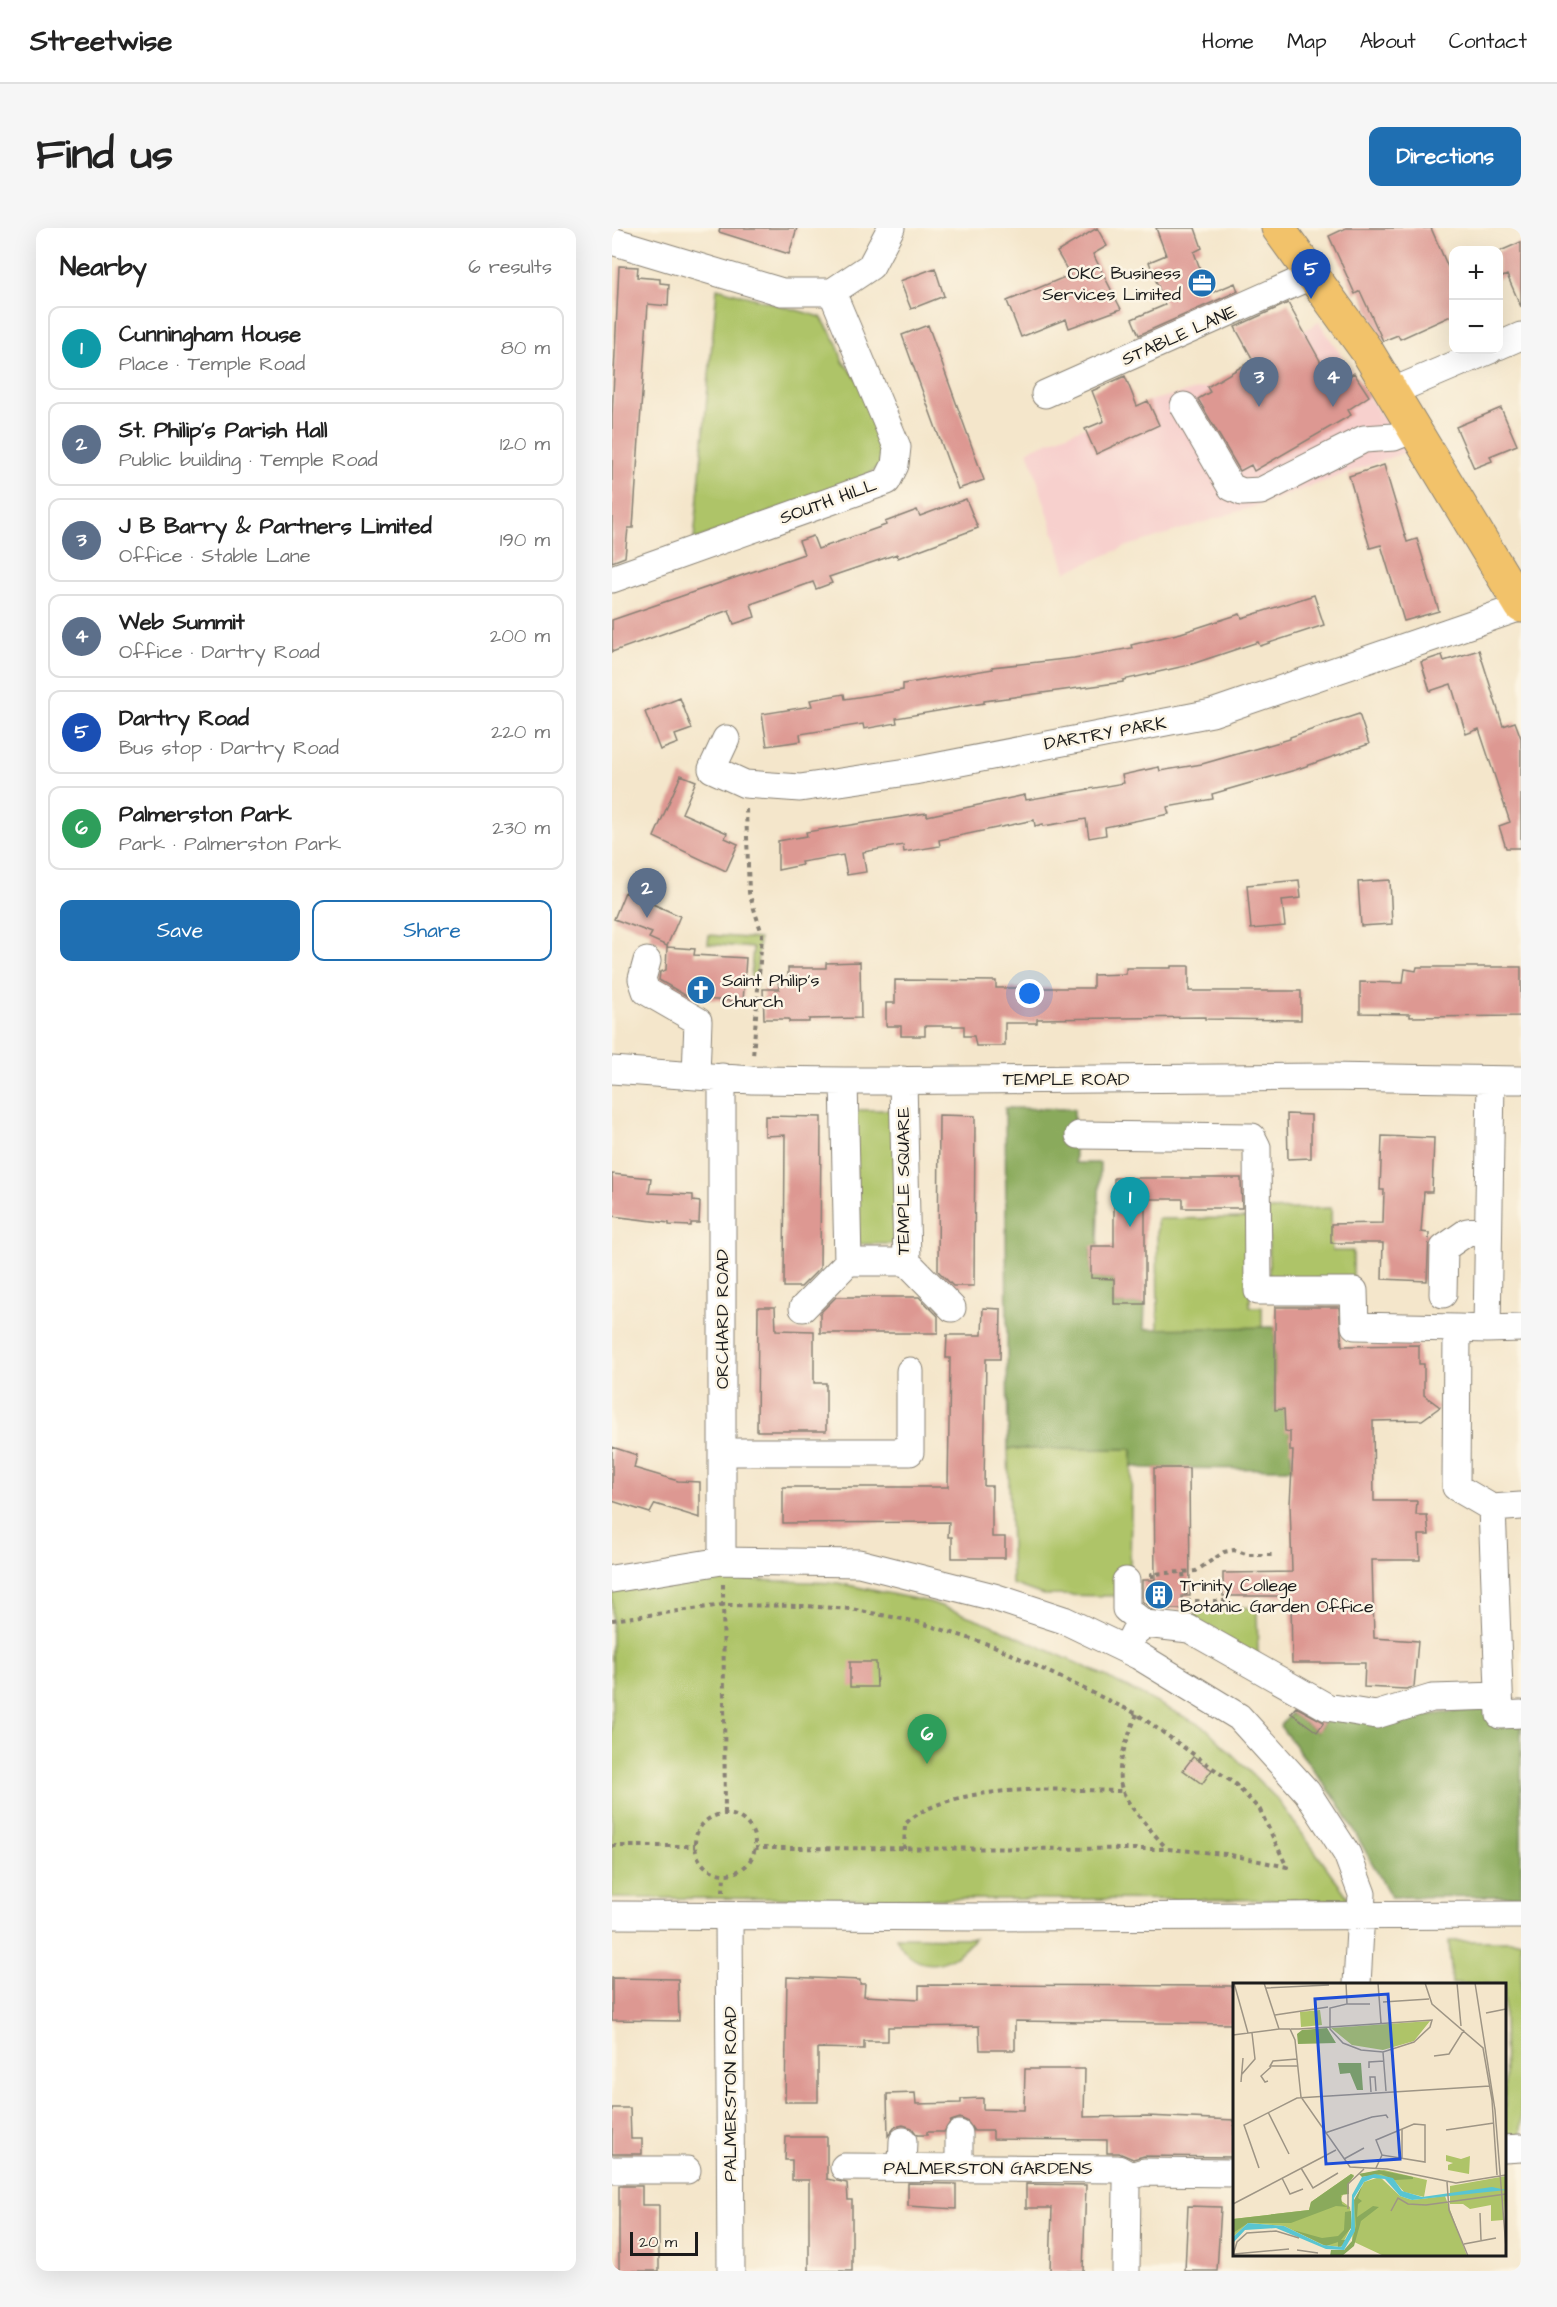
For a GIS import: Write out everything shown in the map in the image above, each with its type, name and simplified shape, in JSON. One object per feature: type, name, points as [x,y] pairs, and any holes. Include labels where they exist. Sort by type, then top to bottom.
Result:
[{"type":"main road","points":[[1278,228],[1367,351],[1521,607]]},
{"type":"street","points":[[612,241],[782,292],[832,292],[871,266],[891,228]]},
{"type":"street","name":"STABLE LANE","points":[[1045,394],[1313,275]]},
{"type":"street","name":"SOUTH HILL","points":[[612,579],[886,481],[896,465],[897,447],[832,292]]},
{"type":"street","points":[[1503,344],[1521,336]]},
{"type":"street","points":[[1391,392],[1481,354]]},
{"type":"street","points":[[1184,406],[1231,487],[1242,492],[1261,491],[1364,438],[1394,436],[1414,429]]},
{"type":"street","name":"DARTRY PARK","points":[[726,739],[712,769],[745,784],[800,788],[914,771],[1212,713],[1521,607]]},
{"type":"street","name":"ORCHARD ROAD","points":[[647,961],[642,979],[646,991],[698,1021],[709,1076],[723,1452],[722,1561]]},
{"type":"street","name":"TEMPLE ROAD","points":[[612,1070],[752,1080],[1313,1077],[1521,1080]]},
{"type":"street","name":"TEMPLE SQUARE","points":[[848,1262],[907,1262],[903,1080]]},
{"type":"street","points":[[1487,1329],[1486,1264],[1491,1080]]},
{"type":"street","points":[[803,1308],[848,1262],[844,1081]]},
{"type":"street","points":[[1079,1135],[1252,1137],[1257,1147],[1258,1291],[1354,1291],[1355,1326],[1521,1328]]},
{"type":"street","points":[[1443,1294],[1444,1248],[1467,1232],[1487,1229]]},
{"type":"street","points":[[907,1262],[952,1308]]},
{"type":"street","points":[[1457,1328],[1456,1487],[1492,1508],[1521,1506]]},
{"type":"street","points":[[723,1452],[910,1452],[910,1371]]},
{"type":"street","points":[[1492,1508],[1500,1715],[1521,1714]]},
{"type":"street","points":[[612,1579],[722,1561],[859,1563],[994,1597],[1064,1620],[1126,1649],[1239,1717],[1307,1792],[1347,1854],[1362,1894],[1357,1983]]},
{"type":"street","points":[[1139,1580],[1126,1609],[1145,1624],[1189,1629],[1327,1707],[1376,1714],[1432,1698],[1499,1696]]},
{"type":"street","points":[[1126,1649],[1134,1634],[1145,1624]]},
{"type":"street","points":[[612,1915],[1362,1917],[1521,1915]]},
{"type":"street","name":"PALMERSTON ROAD","points":[[729,1916],[731,2271]]},
{"type":"street","points":[[959,2134],[959,2168]]},
{"type":"street","points":[[1506,2149],[1521,2148]]},
{"type":"street","name":"PALMERSTON GARDENS","points":[[844,2167],[903,2154],[959,2168],[1118,2169],[1131,2176],[1144,2172],[1233,2173]]},
{"type":"street","points":[[612,2170],[687,2170]]},
{"type":"street","points":[[1126,2271],[1127,2184],[1131,2176]]},
{"type":"path","points":[[745,784],[749,893],[762,934],[752,1080]]},
{"type":"path","points":[[1139,1580],[1152,1574],[1183,1574],[1196,1571],[1224,1552],[1234,1550],[1249,1555],[1272,1555]]},
{"type":"path","points":[[722,1561],[725,1814]]},
{"type":"path","points":[[1183,1574],[1189,1629]]},
{"type":"path","points":[[1186,1601],[1230,1601]]},
{"type":"path","points":[[612,1620],[723,1605],[804,1605],[850,1609],[918,1623],[994,1646],[1137,1714],[1235,1784],[1260,1810],[1287,1867],[1226,1854],[1167,1849],[755,1848]]},
{"type":"path","points":[[1137,1714],[1119,1759],[1119,1779],[1124,1797],[1167,1849]]},
{"type":"path","points":[[904,1849],[905,1824],[917,1812],[943,1801],[979,1794],[1036,1791],[1122,1791]]},
{"type":"path","points":[[725,1814],[744,1821],[751,1828],[755,1848],[746,1866],[738,1872],[724,1875],[702,1864],[695,1846],[696,1837],[706,1820],[725,1814]]},
{"type":"path","points":[[612,1846],[695,1846]]},
{"type":"shaded area","points":[[1319,322],[1406,452],[1259,505],[1125,547],[1066,572],[1028,450],[1148,401],[1207,387]]},
{"type":"green space","points":[[717,288],[821,317],[836,341],[843,362],[859,381],[884,446],[880,466],[863,478],[694,540]]},
{"type":"green space","points":[[709,935],[759,939],[756,987],[750,986],[753,948],[708,944]]},
{"type":"green space","points":[[1005,1108],[1074,1109],[1075,1163],[1100,1163],[1098,1246],[1091,1247],[1091,1278],[1114,1279],[1114,1304],[1145,1304],[1144,1329],[1275,1327],[1275,1409],[1284,1409],[1290,1432],[1292,1469],[1144,1468],[1132,1466],[1132,1449],[1008,1449]]},
{"type":"green space","points":[[855,1110],[896,1110],[898,1244],[857,1244]]},
{"type":"green space","points":[[1331,1208],[1332,1251],[1353,1251],[1353,1279],[1269,1280],[1268,1210]]},
{"type":"green space","points":[[1249,1218],[1250,1307],[1262,1307],[1262,1328],[1158,1329],[1157,1219]]},
{"type":"green space","points":[[1008,1449],[1132,1449],[1130,1569],[1118,1596],[1043,1595],[1012,1584]]},
{"type":"green space","points":[[723,1579],[838,1583],[930,1602],[990,1624],[1103,1675],[1206,1728],[1278,1800],[1350,1900],[612,1898],[612,1591]]},
{"type":"green space","points":[[1194,1605],[1257,1608],[1258,1655],[1198,1630]]},
{"type":"green space","points":[[1486,1708],[1521,1723],[1521,1896],[1391,1897],[1338,1802],[1280,1726],[1291,1713],[1317,1732],[1328,1717],[1371,1722]]},
{"type":"green space","points":[[896,1937],[974,1938],[955,1956],[934,1964],[923,1963],[913,1958],[904,1950]]},
{"type":"green space","points":[[1449,1941],[1521,1941],[1521,2134],[1506,2135],[1506,1983],[1452,1983]]},
{"type":"building","points":[[720,228],[797,228],[789,254],[719,232]]},
{"type":"building","points":[[1097,228],[1107,246],[1093,254],[1121,309],[1069,328],[1066,319],[1021,337],[1007,301],[1070,275],[1057,252]]},
{"type":"building","points":[[1156,228],[1195,228],[1202,248],[1194,252],[1209,294],[1235,283],[1238,291],[1139,335],[1132,319],[1165,305],[1149,262],[1166,255]]},
{"type":"building","points":[[1346,228],[1431,228],[1449,269],[1449,317],[1400,339],[1398,335],[1383,341],[1360,291],[1355,294],[1329,236]]},
{"type":"building","points":[[1521,242],[1521,307],[1507,275],[1503,277],[1503,250]]},
{"type":"building","points":[[619,266],[638,267],[637,277],[660,279],[660,283],[669,284],[668,306],[648,304],[633,528],[628,528],[625,557],[612,562],[612,417]]},
{"type":"building","points":[[935,268],[944,296],[911,309],[900,281]]},
{"type":"building","points":[[1288,303],[1334,386],[1354,373],[1369,396],[1348,410],[1351,415],[1254,471],[1251,465],[1240,471],[1198,399],[1210,392],[1207,387],[1253,360],[1235,327]]},
{"type":"building","points":[[928,325],[984,480],[958,489],[902,335]]},
{"type":"building","points":[[1125,376],[1137,406],[1148,401],[1159,425],[1096,454],[1085,429],[1104,421],[1092,391]]},
{"type":"building","points":[[1501,408],[1517,445],[1490,456],[1492,461],[1474,468],[1456,427]]},
{"type":"building","points":[[1384,465],[1407,542],[1417,539],[1439,611],[1404,621],[1381,545],[1370,548],[1349,476]]},
{"type":"building","points":[[966,499],[978,528],[898,558],[897,554],[829,577],[832,583],[816,589],[813,582],[751,604],[755,617],[734,624],[729,610],[612,652],[612,620],[804,554],[799,541],[813,536],[818,549],[886,525],[885,522],[917,510],[920,516]]},
{"type":"building","points":[[1314,595],[1324,625],[1260,646],[1258,642],[1189,665],[1123,680],[1123,682],[984,701],[984,703],[896,718],[897,723],[864,729],[863,724],[800,734],[801,741],[767,746],[762,714],[812,706],[810,700],[844,694],[845,699],[903,690],[903,684],[993,669],[992,667],[1074,658],[1132,648],[1131,645],[1181,633],[1240,614],[1242,618]]},
{"type":"building","points":[[1479,650],[1503,726],[1515,722],[1521,738],[1521,848],[1506,848],[1499,826],[1510,822],[1479,729],[1466,734],[1451,684],[1430,691],[1421,662],[1442,655],[1444,661]]},
{"type":"building","points":[[680,698],[692,729],[675,735],[678,743],[660,750],[645,712]]},
{"type":"building","points":[[1359,714],[1369,744],[1295,770],[1212,794],[1213,799],[1167,807],[1169,814],[1105,827],[1106,835],[1089,838],[1086,819],[1043,826],[1043,824],[1035,826],[1034,820],[939,840],[940,846],[904,852],[903,845],[863,852],[866,872],[847,875],[843,855],[801,862],[802,865],[778,870],[778,841],[807,836],[806,832],[927,813],[927,816],[1025,795],[1026,800],[1124,783],[1122,775],[1159,767],[1160,771],[1202,764],[1290,739],[1290,737]]},
{"type":"building","points":[[681,775],[696,781],[682,813],[727,833],[725,838],[738,844],[726,871],[654,837]]},
{"type":"building","points":[[1299,880],[1301,898],[1282,900],[1285,926],[1251,929],[1247,885]]},
{"type":"building","points":[[1390,880],[1392,924],[1361,926],[1358,882]]},
{"type":"building","points":[[625,892],[680,916],[667,946],[649,938],[652,933],[614,919]]},
{"type":"building","name":"Saint Philip's Church","points":[[667,947],[695,949],[694,955],[746,958],[743,1002],[690,998],[659,980],[660,972],[666,970]]},
{"type":"building","points":[[860,962],[861,1018],[809,1019],[809,1022],[764,1019],[763,989],[779,989],[778,980],[788,980],[788,968],[826,968],[826,963]]},
{"type":"building","points":[[1171,966],[1189,966],[1189,991],[1301,991],[1301,1020],[1205,1019],[1205,1017],[1037,1019],[1037,1023],[1005,1023],[1005,1046],[976,1046],[974,1036],[964,1036],[964,1026],[925,1026],[925,1036],[901,1036],[901,1026],[886,1026],[886,1003],[895,1003],[895,980],[996,981],[996,988],[1093,988],[1093,975],[1126,974],[1126,968],[1171,968]]},
{"type":"building","points":[[1417,967],[1521,967],[1521,1016],[1410,1017],[1410,1014],[1360,1013],[1360,982],[1403,983],[1405,969],[1416,971]]},
{"type":"building","points":[[1287,1114],[1311,1115],[1311,1158],[1288,1159]]},
{"type":"building","points":[[939,1115],[975,1116],[974,1286],[953,1286],[938,1271]]},
{"type":"building","points":[[765,1116],[821,1117],[820,1268],[801,1287],[784,1287],[785,1135],[765,1136]]},
{"type":"building","points":[[1382,1136],[1434,1138],[1432,1192],[1424,1192],[1421,1232],[1429,1233],[1427,1281],[1382,1279],[1383,1243],[1331,1243],[1331,1224],[1383,1223],[1384,1190],[1380,1190]]},
{"type":"building","points":[[612,1174],[651,1178],[649,1193],[693,1195],[693,1201],[700,1202],[699,1223],[691,1223],[691,1226],[669,1225],[669,1223],[612,1216]]},
{"type":"building","points":[[1114,1178],[1241,1178],[1242,1208],[1183,1208],[1183,1199],[1145,1199],[1145,1304],[1114,1304],[1114,1279],[1091,1278],[1091,1246],[1114,1246]]},
{"type":"building","points":[[836,1297],[919,1297],[938,1316],[938,1333],[820,1333],[820,1313]]},
{"type":"building","points":[[758,1307],[775,1307],[776,1330],[814,1331],[814,1383],[826,1383],[826,1431],[757,1431]]},
{"type":"building","points":[[1275,1307],[1339,1307],[1342,1346],[1419,1345],[1419,1364],[1424,1364],[1424,1395],[1440,1407],[1422,1420],[1373,1421],[1374,1501],[1417,1501],[1416,1515],[1427,1515],[1429,1535],[1419,1535],[1420,1560],[1372,1560],[1374,1638],[1418,1641],[1414,1687],[1406,1689],[1364,1687],[1365,1663],[1292,1663],[1291,1596],[1223,1596],[1223,1573],[1292,1572],[1290,1504],[1293,1451],[1290,1451],[1290,1432],[1285,1431],[1284,1409],[1275,1410]]},
{"type":"building","points":[[983,1308],[1001,1309],[1000,1359],[986,1359],[984,1486],[992,1486],[992,1537],[1005,1537],[1005,1558],[952,1558],[952,1537],[948,1537],[949,1522],[783,1523],[783,1487],[948,1487],[950,1358],[946,1358],[947,1335],[982,1335]]},
{"type":"building","points":[[612,1447],[637,1455],[634,1468],[678,1481],[700,1482],[700,1518],[655,1504],[650,1513],[612,1501]]},
{"type":"building","points":[[1154,1468],[1189,1468],[1190,1596],[1182,1596],[1182,1609],[1151,1609],[1142,1601],[1142,1580],[1155,1580]]},
{"type":"building","points":[[850,1662],[876,1662],[877,1687],[850,1687]]},
{"type":"building","points":[[1296,1707],[1324,1722],[1317,1732],[1291,1713]]},
{"type":"building","points":[[1193,1757],[1212,1770],[1202,1784],[1183,1770]]},
{"type":"building","points":[[787,1977],[860,1980],[860,1984],[865,1984],[864,1996],[919,1999],[919,1985],[1233,1986],[1233,2024],[1015,2021],[1015,2050],[980,2050],[979,2026],[888,2027],[888,2041],[864,2041],[864,2049],[818,2048],[818,2102],[785,2102]]},
{"type":"building","points":[[612,1978],[678,1979],[679,2021],[612,2020]]},
{"type":"building","points":[[1025,2069],[1085,2069],[1084,2117],[1147,2116],[1233,2120],[1233,2157],[1144,2156],[1133,2159],[1119,2153],[1107,2153],[1107,2140],[993,2139],[993,2131],[974,2131],[967,2121],[960,2118],[951,2121],[944,2132],[927,2132],[927,2135],[917,2135],[912,2128],[903,2125],[895,2127],[888,2136],[887,2094],[915,2093],[916,2104],[961,2103],[961,2099],[983,2098],[983,2109],[1024,2110]]},
{"type":"building","points":[[612,2108],[630,2108],[631,2139],[642,2139],[642,2154],[612,2154]]},
{"type":"building","points":[[786,2137],[827,2137],[827,2179],[847,2183],[848,2200],[852,2200],[852,2271],[809,2271],[809,2180],[792,2180],[792,2160],[785,2160]]},
{"type":"building","points":[[908,2183],[956,2184],[956,2209],[908,2206]]},
{"type":"building","points":[[1026,2184],[1086,2185],[1083,2271],[1050,2271],[1052,2208],[1026,2208]]},
{"type":"building","points":[[619,2186],[642,2186],[642,2205],[659,2205],[659,2271],[619,2271]]},
{"type":"building","points":[[1188,2206],[1221,2207],[1217,2271],[1185,2271]]},
{"type":"place","name":"OKC Business Services Limited","points":[[1202,283]]},
{"type":"place","name":"Dartry Road","points":[[1311,299]]},
{"type":"place","name":"J B Barry & Partners Limited","points":[[1259,407]]},
{"type":"place","name":"Web Summit","points":[[1333,407]]},
{"type":"place","name":"St. Philip's Parish Hall","points":[[647,918]]},
{"type":"place","name":"Saint Philip's Church","points":[[701,990]]},
{"type":"place","name":"Cunningham House","points":[[1130,1227]]},
{"type":"place","name":"Trinity College Botanic Garden Office","points":[[1159,1595]]},
{"type":"place","name":"Palmerston Park","points":[[927,1764]]}]
